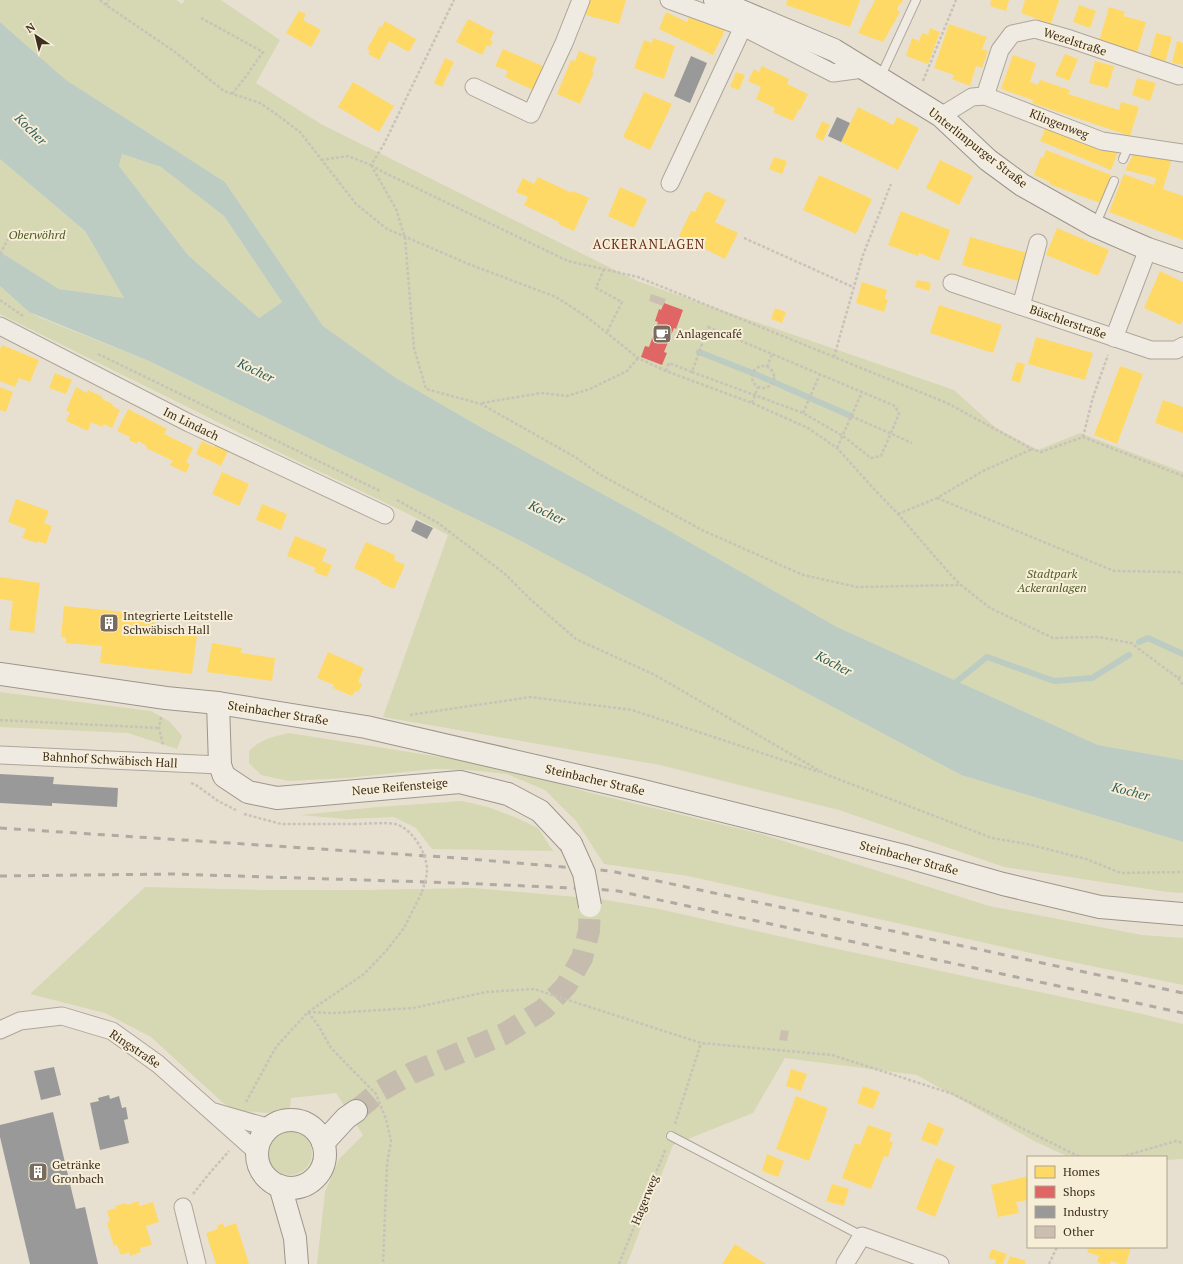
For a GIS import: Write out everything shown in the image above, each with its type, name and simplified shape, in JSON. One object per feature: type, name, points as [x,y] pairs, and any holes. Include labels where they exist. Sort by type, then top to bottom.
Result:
[{"type":"main road","name":"Unterlimpurger Straße","points":[[715,0],[834,50],[941,116],[988,160],[1022,185],[1095,226],[1148,249],[1183,261]]},
{"type":"main road","name":"Steinbacher Straße","points":[[0,674],[166,698],[218,703],[366,727],[620,785],[908,857],[1003,884],[1100,907],[1183,914]]},
{"type":"main road","points":[[218,703],[220,765]]},
{"type":"main road","name":"Neue Reifensteige","points":[[220,765],[224,776],[248,792],[277,798],[460,782],[508,794],[540,811],[570,844],[584,873],[590,906]]},
{"type":"main road","points":[[319,1136],[351,1114]]},
{"type":"main road","points":[[297,1121],[306,1124],[319,1136],[325,1155],[323,1167],[316,1177],[307,1184],[289,1188],[280,1186],[271,1181],[263,1173],[259,1164],[258,1153],[261,1140],[270,1128],[278,1123],[297,1121]]},
{"type":"main road","points":[[295,1238],[307,1184]]},
{"type":"main road","points":[[280,1186],[295,1238],[297,1264]]},
{"type":"street","points":[[474,87],[531,114],[564,42],[581,0]]},
{"type":"street","points":[[668,0],[743,26],[833,73],[872,73]]},
{"type":"street","points":[[670,183],[743,26]]},
{"type":"street","name":"Wezelstraße","points":[[985,96],[1000,50],[1012,34],[1035,29],[1070,39],[1179,76]]},
{"type":"street","points":[[941,116],[972,97],[985,96]]},
{"type":"street","name":"Klingenweg","points":[[985,96],[1102,140],[1126,152],[1183,153]]},
{"type":"street","name":"Büschlerstraße","points":[[1021,306],[1038,243]]},
{"type":"street","name":"Büschlerstraße","points":[[1114,338],[1148,249]]},
{"type":"street","name":"Büschlerstraße","points":[[952,283],[1150,350],[1176,350],[1183,346]]},
{"type":"street","name":"Im Lindach","points":[[0,326],[190,424],[385,514]]},
{"type":"street","name":"Bahnhof Schwäbisch Hall","points":[[0,755],[220,765]]},
{"type":"street","name":"Ringstraße","points":[[0,1030],[20,1021],[62,1016],[112,1032],[158,1064],[258,1153]]},
{"type":"street","name":"Ringstraße","points":[[210,1111],[270,1128]]},
{"type":"street","points":[[183,1208],[198,1264]]},
{"type":"street","points":[[845,1264],[862,1236],[940,1264]]},
{"type":"lane","points":[[872,73],[916,0]]},
{"type":"lane","points":[[1095,226],[1114,181]]},
{"type":"lane","points":[[671,1136],[862,1236]]},
{"type":"path","points":[[100,0],[106,6],[175,52],[224,91],[260,103],[300,132],[356,204],[387,229],[471,265],[556,297],[587,317],[638,358],[666,371],[752,403],[808,428],[837,448],[961,585],[990,608],[1053,638],[1099,637],[1131,643],[1178,678],[1183,686]]},
{"type":"path","points":[[106,6],[109,0]]},
{"type":"path","points":[[371,165],[384,144],[454,0]]},
{"type":"path","points":[[915,100],[956,0]]},
{"type":"path","points":[[201,18],[262,52],[232,94]]},
{"type":"path","points":[[321,160],[348,156],[371,165],[568,261],[638,277],[947,403],[1032,449],[1041,452],[1083,437],[1183,476]]},
{"type":"path","points":[[371,165],[396,210],[405,238],[414,348],[426,389],[481,404],[575,457],[599,474],[702,530],[803,575],[857,587],[961,585]]},
{"type":"path","points":[[834,357],[863,255],[891,184]]},
{"type":"path","points":[[744,238],[853,287]]},
{"type":"path","points":[[0,254],[8,239]]},
{"type":"path","points":[[604,269],[596,288],[622,302],[607,332]]},
{"type":"path","points":[[0,300],[26,318]]},
{"type":"path","points":[[666,371],[669,363],[692,372],[803,413],[843,436],[871,458],[881,456],[899,414],[896,406],[708,327],[692,372]]},
{"type":"path","name":"Büschlerstraße","points":[[1083,437],[1093,397],[1114,338]]},
{"type":"path","points":[[96,353],[384,493]]},
{"type":"path","points":[[767,367],[772,354]]},
{"type":"path","points":[[481,404],[541,393],[567,396],[590,389],[627,370],[638,358]]},
{"type":"path","points":[[761,366],[767,367],[771,370],[774,376],[773,381],[764,388],[758,387],[754,384],[752,378],[753,373],[756,368],[761,366]]},
{"type":"path","points":[[803,413],[820,374]]},
{"type":"path","points":[[752,403],[758,387]]},
{"type":"path","points":[[837,448],[862,392]]},
{"type":"path","points":[[851,416],[912,443]]},
{"type":"path","points":[[898,514],[937,498],[983,471],[1032,449]]},
{"type":"path","points":[[391,497],[438,523],[505,574],[530,599],[576,639],[655,675],[825,774]]},
{"type":"path","points":[[937,498],[1114,571],[1183,573]]},
{"type":"path","points":[[1178,678],[1183,676]]},
{"type":"path","points":[[403,716],[530,697],[632,710],[825,774],[992,838],[1027,844],[1086,859],[1121,873],[1183,872]]},
{"type":"path","points":[[166,698],[159,728],[163,747],[173,763]]},
{"type":"path","points":[[0,720],[159,728]]},
{"type":"path","points":[[246,1102],[276,1047],[308,1012],[364,974],[386,951],[404,928],[422,892],[427,871],[426,859],[413,834],[395,824],[354,824]]},
{"type":"path","points":[[308,1012],[334,1013],[413,1008],[486,992],[534,989],[701,1043],[832,1055],[953,1094],[1078,1156]]},
{"type":"path","points":[[308,1012],[318,1025],[331,1048],[376,1094],[386,1118],[391,1141],[387,1165],[383,1264]]},
{"type":"path","name":"Hagerweg","points":[[619,1264],[671,1136],[701,1043]]},
{"type":"path","points":[[1124,1156],[1176,1141],[1183,1143]]},
{"type":"path","points":[[183,1208],[208,1175],[229,1151]]},
{"type":"path","points":[[1049,1264],[1057,1248]]},
{"type":"green space","name":"Stadtpark Ackeranlagen","points":[[0,0],[176,0],[182,4],[185,0],[221,0],[280,40],[256,83],[321,124],[637,281],[954,390],[996,428],[1038,450],[1080,433],[1183,472],[1183,760],[1098,745],[837,627],[661,526],[477,425],[396,378],[323,326],[225,182],[66,80],[0,22]]},
{"type":"green space","points":[[122,154],[161,167],[224,216],[282,302],[259,318],[188,255],[119,166]]},
{"type":"green space","name":"Oberwöhrd","points":[[0,159],[85,231],[124,298],[59,289],[2,253],[0,250]]},
{"type":"green space","points":[[0,286],[29,312],[149,361],[515,538],[961,775],[1183,842],[1183,893],[1167,892],[1004,867],[839,810],[660,765],[383,717],[448,535],[384,502],[274,450],[0,314]]},
{"type":"green space","points":[[0,692],[151,711],[169,721],[182,736],[177,749],[128,733],[0,727]]},
{"type":"green space","points":[[289,733],[504,767],[587,792],[761,834],[989,906],[1142,935],[1183,938],[1183,985],[1048,957],[688,876],[604,864],[576,821],[545,790],[507,774],[469,770],[434,769],[347,778],[289,781],[261,775],[249,763],[249,751],[262,741]]},
{"type":"green space","points":[[462,801],[488,807],[538,828],[553,851],[432,849],[416,828],[394,817],[346,819],[300,815],[378,807]]},
{"type":"green space","points":[[145,887],[267,890],[474,888],[600,899],[659,909],[1183,1024],[1183,1159],[1167,1160],[1167,1156],[1067,1156],[1034,1141],[917,1075],[785,1058],[753,1113],[673,1145],[627,1264],[317,1264],[325,1192],[339,1159],[363,1135],[336,1093],[291,1098],[290,1108],[267,1113],[233,1110],[221,1101],[151,1037],[105,1013],[30,994]]},
{"type":"green space","points":[[286,1131],[294,1131],[299,1132],[306,1137],[311,1144],[311,1162],[306,1169],[299,1174],[286,1175],[278,1172],[271,1165],[268,1157],[268,1149],[271,1141],[278,1134]]},
{"type":"water","name":"Kocher","points":[[0,22],[66,80],[225,182],[323,326],[396,378],[477,425],[661,526],[837,627],[1098,745],[1183,760],[1183,842],[961,775],[515,538],[149,361],[29,312],[0,286],[0,250],[2,253],[59,289],[124,298],[85,231],[0,159]],"holes":[[[122,154],[161,167],[224,216],[282,302],[259,318],[188,255],[119,166]]]},
{"type":"building: Homes","points":[[590,0],[626,0],[619,24],[586,15]]},
{"type":"building: Homes","points":[[787,0],[860,0],[850,27],[786,5]]},
{"type":"building: Homes","points":[[875,0],[903,0],[902,3],[899,4],[897,10],[900,12],[883,42],[858,33]]},
{"type":"building: Homes","points":[[991,0],[1009,0],[1006,11],[990,6]]},
{"type":"building: Homes","points":[[1025,0],[1059,0],[1051,24],[1021,13]]},
{"type":"building: Homes","points":[[1079,5],[1096,11],[1090,28],[1073,22]]},
{"type":"building: Homes","points":[[1109,7],[1125,12],[1123,16],[1146,22],[1136,56],[1098,45]]},
{"type":"building: Homes","points":[[299,11],[306,14],[303,20],[321,30],[311,47],[286,33]]},
{"type":"building: Homes","points":[[666,12],[687,22],[691,13],[725,30],[713,55],[659,29]]},
{"type":"building: Homes","points":[[468,19],[494,32],[490,40],[493,41],[490,47],[487,45],[482,55],[456,42]]},
{"type":"building: Homes","points":[[385,21],[416,39],[409,52],[389,41],[379,60],[368,54],[370,51],[367,49],[380,26],[382,27]]},
{"type":"building: Homes","points":[[949,24],[987,37],[982,49],[988,51],[982,68],[976,66],[970,86],[952,79],[954,75],[934,68]]},
{"type":"building: Homes","points":[[930,28],[940,32],[928,64],[906,56],[912,38],[919,41],[922,33],[928,35]]},
{"type":"building: Homes","points":[[1156,33],[1172,37],[1165,63],[1149,59]]},
{"type":"building: Homes","points":[[653,38],[675,46],[664,79],[634,68],[644,40],[652,43]]},
{"type":"building: Homes","points":[[1177,41],[1183,43],[1183,65],[1172,63]]},
{"type":"building: Homes","points":[[503,49],[543,66],[533,90],[505,77],[508,71],[495,66]]},
{"type":"building: Homes","points":[[579,51],[597,58],[592,71],[594,72],[580,104],[557,94],[571,60],[575,61]]},
{"type":"building: Homes","points":[[1065,54],[1078,59],[1069,81],[1055,75]]},
{"type":"building: Homes","points":[[1013,55],[1036,63],[1030,82],[1038,85],[1040,80],[1070,90],[1068,94],[1119,110],[1121,102],[1139,107],[1130,136],[1032,103],[1033,100],[1001,89]]},
{"type":"building: Homes","points":[[445,58],[454,62],[442,87],[434,83]]},
{"type":"building: Homes","points":[[1095,61],[1114,66],[1108,88],[1089,83]]},
{"type":"building: Homes","points":[[762,66],[789,79],[787,84],[808,94],[793,121],[773,112],[775,108],[756,99],[761,87],[748,81],[754,69],[759,72]]},
{"type":"building: Homes","points":[[736,72],[745,75],[739,90],[730,87]]},
{"type":"building: Homes","points":[[1137,78],[1156,83],[1150,101],[1132,95]]},
{"type":"building: Homes","points":[[353,82],[394,106],[379,132],[338,107]]},
{"type":"building: Homes","points":[[644,92],[672,104],[650,150],[623,137]]},
{"type":"building: Homes","points":[[858,107],[893,125],[897,117],[919,128],[898,170],[841,142]]},
{"type":"building: Homes","points":[[822,121],[830,125],[823,141],[815,137]]},
{"type":"building: Homes","points":[[1047,124],[1118,152],[1111,170],[1040,141]]},
{"type":"building: Homes","points":[[1046,150],[1111,175],[1100,203],[1049,184],[1050,182],[1034,175],[1041,157],[1043,158]]},
{"type":"building: Homes","points":[[1136,150],[1173,155],[1163,189],[1183,196],[1183,240],[1109,212],[1124,174],[1154,185],[1156,178],[1125,170]]},
{"type":"building: Homes","points":[[774,157],[787,161],[782,174],[769,169]]},
{"type":"building: Homes","points":[[940,160],[973,176],[959,205],[926,188]]},
{"type":"building: Homes","points":[[819,175],[872,199],[856,234],[803,210]]},
{"type":"building: Homes","points":[[538,177],[572,193],[573,191],[589,198],[574,231],[524,205],[528,197],[516,192],[523,178],[534,184]]},
{"type":"building: Homes","points":[[620,187],[647,199],[634,228],[608,216]]},
{"type":"building: Homes","points":[[706,191],[726,200],[715,222],[738,233],[725,259],[679,236],[691,211],[695,212]]},
{"type":"building: Homes","points":[[901,211],[950,230],[939,261],[919,253],[918,256],[888,245]]},
{"type":"building: Homes","points":[[1057,228],[1109,250],[1098,276],[1046,255]]},
{"type":"building: Homes","points":[[970,237],[1027,253],[1018,281],[962,265]]},
{"type":"building: Homes","points":[[1160,271],[1183,282],[1183,320],[1181,325],[1144,308]]},
{"type":"building: Homes","points":[[917,280],[931,283],[929,291],[915,287]]},
{"type":"building: Homes","points":[[862,282],[887,290],[885,299],[888,300],[884,312],[856,303]]},
{"type":"building: Homes","points":[[939,305],[1002,325],[993,353],[930,333]]},
{"type":"building: Homes","points":[[775,308],[786,312],[782,323],[771,319]]},
{"type":"building: Homes","points":[[1036,337],[1093,353],[1085,380],[1028,364]]},
{"type":"building: Homes","points":[[2,345],[39,360],[30,382],[19,378],[15,387],[0,381],[0,349]]},
{"type":"building: Homes","points":[[1017,362],[1025,364],[1020,383],[1011,380]]},
{"type":"building: Homes","points":[[1120,366],[1143,374],[1117,444],[1094,435]]},
{"type":"building: Homes","points":[[55,373],[72,380],[66,394],[49,388]]},
{"type":"building: Homes","points":[[0,387],[13,392],[6,412],[0,410]]},
{"type":"building: Homes","points":[[76,387],[87,393],[88,390],[103,397],[102,399],[113,404],[112,406],[120,410],[112,428],[104,424],[102,427],[91,422],[88,431],[66,421],[70,412],[66,411]]},
{"type":"building: Homes","points":[[1163,400],[1183,407],[1183,433],[1155,423]]},
{"type":"building: Homes","points":[[128,409],[167,429],[164,434],[193,448],[186,462],[190,464],[186,473],[170,465],[173,461],[146,448],[147,446],[138,441],[137,444],[129,440],[130,437],[117,431]]},
{"type":"building: Homes","points":[[202,441],[214,447],[215,444],[228,451],[221,466],[196,454]]},
{"type":"building: Homes","points":[[222,472],[249,484],[239,506],[212,494]]},
{"type":"building: Homes","points":[[16,499],[49,511],[44,523],[52,526],[46,544],[38,541],[37,543],[22,538],[26,529],[8,522]]},
{"type":"building: Homes","points":[[262,504],[287,514],[281,530],[256,520]]},
{"type":"building: Homes","points":[[295,536],[327,549],[322,561],[332,565],[327,577],[314,572],[316,568],[287,556]]},
{"type":"building: Homes","points":[[366,542],[395,555],[394,560],[405,565],[394,589],[354,568]]},
{"type":"building: Homes","points":[[0,577],[40,583],[34,633],[9,630],[13,601],[0,599]]},
{"type":"building: Homes","points":[[64,606],[155,615],[154,631],[197,636],[192,674],[100,663],[102,646],[66,643],[66,637],[61,637]]},
{"type":"building: Homes","points":[[212,643],[242,648],[241,653],[275,658],[272,681],[207,672]]},
{"type":"building: Homes","points":[[328,652],[364,668],[358,682],[362,684],[358,692],[355,691],[352,696],[333,688],[334,685],[317,678]]},
{"type":"building: Homes","points":[[791,1069],[807,1074],[801,1091],[786,1086]]},
{"type":"building: Homes","points":[[863,1086],[880,1092],[873,1109],[857,1103]]},
{"type":"building: Homes","points":[[796,1096],[828,1108],[809,1161],[776,1149]]},
{"type":"building: Homes","points":[[928,1122],[944,1129],[937,1146],[921,1140]]},
{"type":"building: Homes","points":[[868,1125],[892,1133],[889,1141],[893,1142],[888,1157],[884,1156],[871,1189],[842,1178],[855,1143],[860,1145]]},
{"type":"building: Homes","points":[[767,1154],[784,1161],[778,1177],[762,1171]]},
{"type":"building: Homes","points":[[936,1158],[955,1166],[935,1217],[916,1209]]},
{"type":"building: Homes","points":[[1027,1176],[1027,1200],[1016,1202],[1019,1213],[998,1217],[991,1185]]},
{"type":"building: Homes","points":[[832,1184],[849,1189],[844,1206],[826,1201]]},
{"type":"building: Homes","points":[[138,1201],[140,1206],[153,1202],[159,1222],[146,1226],[152,1245],[140,1248],[141,1252],[130,1256],[129,1252],[121,1255],[117,1245],[114,1246],[107,1223],[110,1221],[107,1211],[116,1208],[115,1206],[126,1203],[127,1205]]},
{"type":"building: Homes","points":[[223,1223],[224,1227],[236,1223],[249,1264],[216,1264],[206,1233],[218,1229],[217,1226]]},
{"type":"building: Homes","points":[[735,1244],[766,1264],[722,1264]]},
{"type":"building: Homes","points":[[1089,1248],[1131,1248],[1126,1264],[1111,1261],[1110,1264],[1102,1264],[1097,1262],[1099,1256],[1087,1252]]},
{"type":"building: Homes","points":[[992,1249],[1007,1254],[1003,1264],[995,1264],[996,1260],[988,1258]]},
{"type":"building: Homes","points":[[1010,1256],[1026,1261],[1025,1264],[1007,1264]]},
{"type":"building: Shops","points":[[664,303],[683,310],[676,329],[674,328],[664,352],[667,353],[662,365],[641,357],[645,346],[649,347],[658,322],[655,321],[659,309],[661,310]]},
{"type":"building: Industry","points":[[691,56],[707,63],[690,103],[674,96]]},
{"type":"building: Industry","points":[[837,117],[850,123],[841,142],[828,136]]},
{"type":"building: Industry","points":[[416,520],[433,528],[427,539],[411,531]]},
{"type":"building: Industry","points":[[0,774],[54,777],[53,784],[118,788],[117,807],[52,803],[52,806],[0,803]]},
{"type":"building: Industry","points":[[54,1067],[61,1095],[41,1100],[34,1071]]},
{"type":"building: Industry","points":[[109,1095],[110,1099],[119,1096],[122,1108],[126,1107],[128,1119],[124,1120],[129,1143],[100,1150],[90,1103],[99,1101],[98,1098]]},
{"type":"building: Industry","name":"Getränke Gronbach","points":[[53,1112],[76,1209],[85,1207],[98,1264],[30,1264],[0,1137],[0,1125]]},
{"type":"building: Other","points":[[651,294],[666,299],[663,306],[649,301]]},
{"type":"building: Other","points":[[781,1030],[789,1031],[787,1041],[779,1040]]},
{"type":"waterway","points":[[699,352],[755,374],[851,416]]},
{"type":"waterway","points":[[1139,642],[1148,638],[1183,654]]},
{"type":"waterway","points":[[951,686],[987,657],[1054,681],[1092,678],[1129,655]]},
{"type":"tunnel","points":[[356,1111],[380,1091],[412,1073],[504,1034],[544,1009],[566,986],[582,958],[589,931],[590,906]]},
{"type":"railway","points":[[0,828],[458,858],[611,871],[1183,993]]},
{"type":"railway","points":[[0,876],[173,874],[458,883],[618,891],[1183,1013]]},
{"type":"place","name":"Anlagencafé","points":[[662,334]]},
{"type":"place","name":"Integrierte Leitstelle Schwäbisch Hall","points":[[109,623]]},
{"type":"place","name":"Getränke Gronbach","points":[[38,1172]]},
{"type":"district","name":"ACKERANLAGEN","points":[[649,244]]}]
